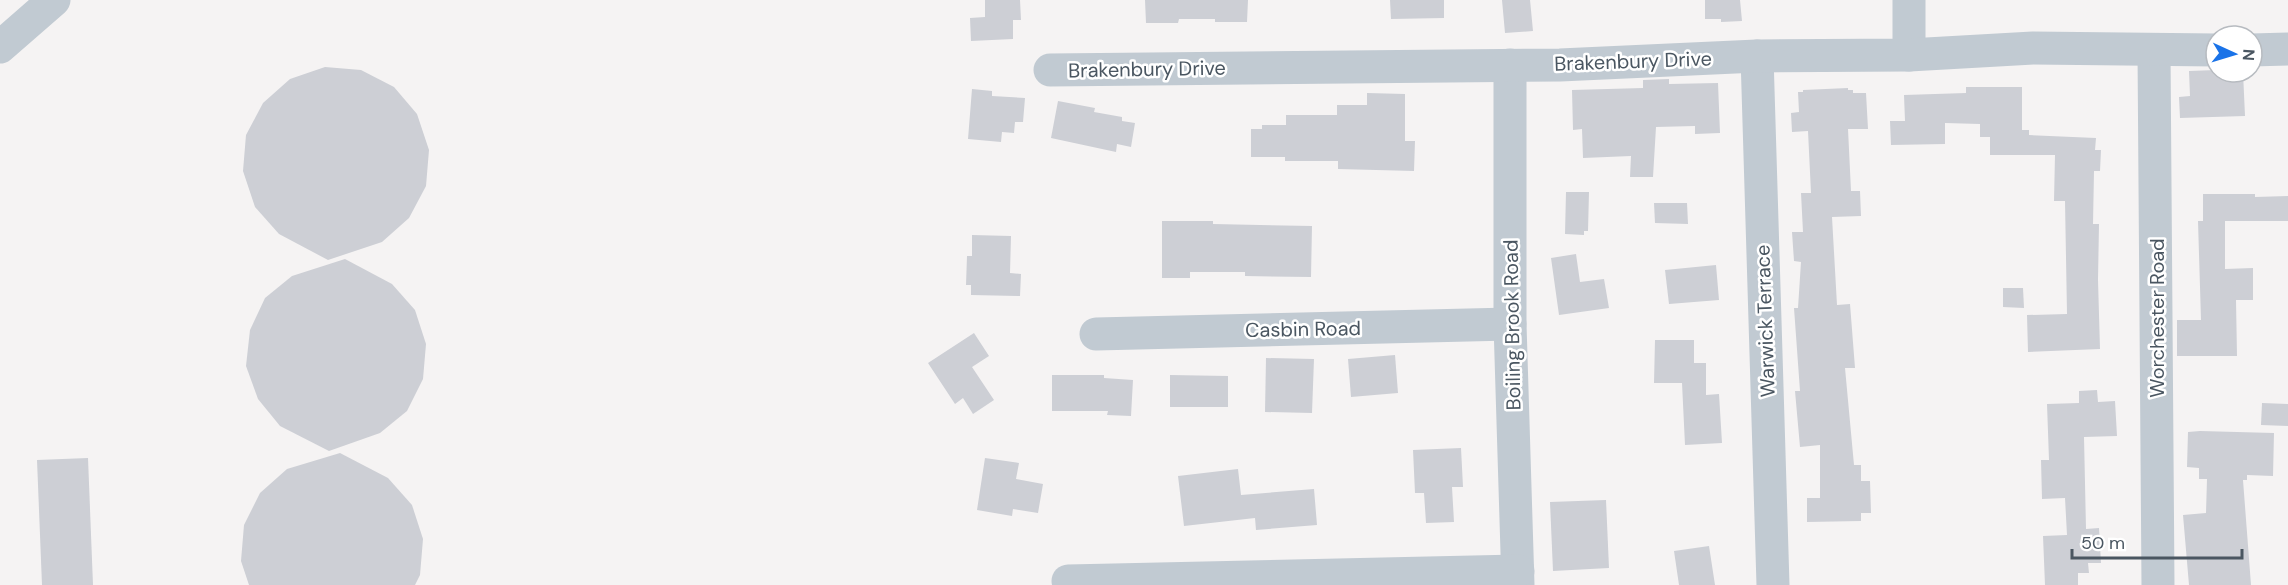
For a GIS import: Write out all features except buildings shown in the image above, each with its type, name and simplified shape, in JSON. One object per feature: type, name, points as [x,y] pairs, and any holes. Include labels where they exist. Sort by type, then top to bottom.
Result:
[{"type":"street","points":[[5,34],[54,0]]},
{"type":"street","points":[[1908,0],[1909,55]]},
{"type":"street","name":"Brakenbury Drive","points":[[1050,70],[1510,65],[1756,56],[1909,55],[2034,48],[2204,50]]},
{"type":"street","points":[[2264,50],[2288,49]]},
{"type":"street","name":"Worchester Road","points":[[2154,51],[2158,585]]},
{"type":"street","name":"Warwick Terrace","points":[[1756,56],[1773,585]]},
{"type":"street","name":"Boiling Brook Road","points":[[1510,65],[1510,324],[1518,578]]},
{"type":"street","name":"Casbin Road","points":[[1096,334],[1510,324]]},
{"type":"street","points":[[1068,581],[1518,578]]}]
